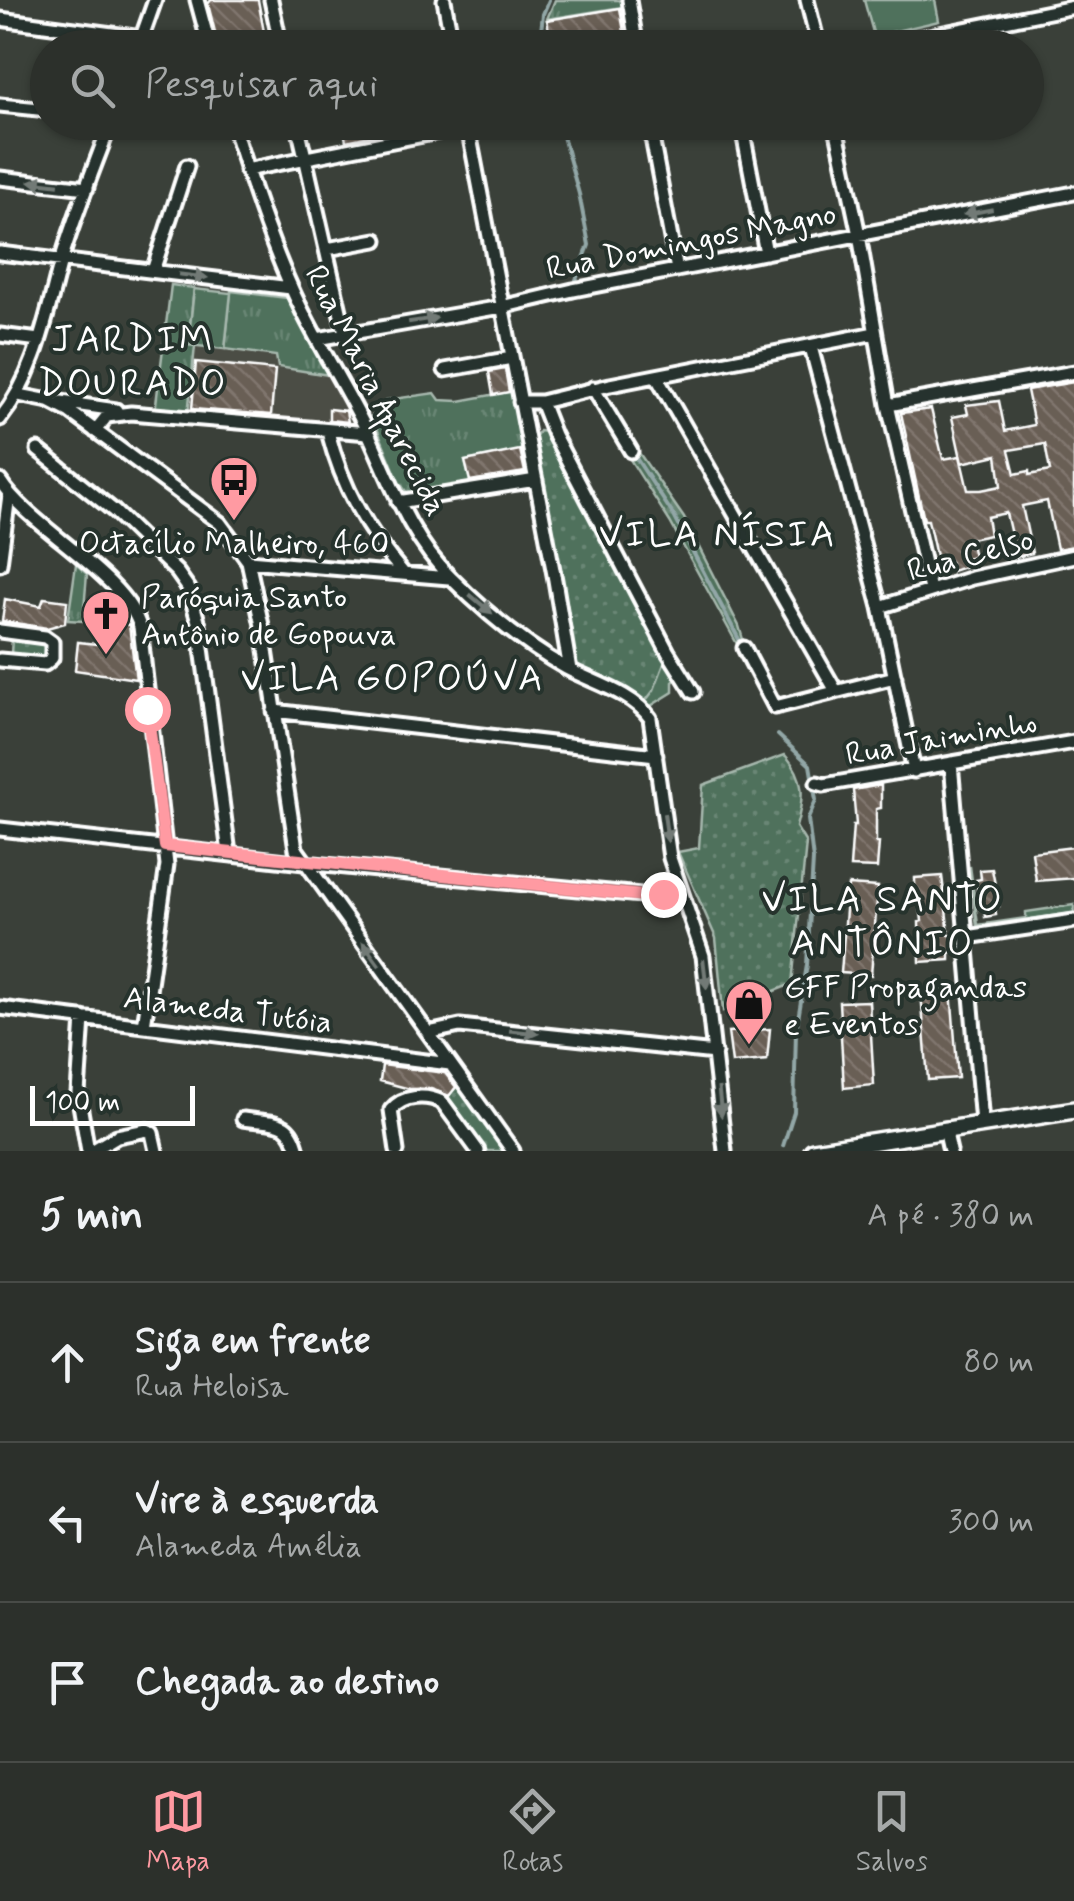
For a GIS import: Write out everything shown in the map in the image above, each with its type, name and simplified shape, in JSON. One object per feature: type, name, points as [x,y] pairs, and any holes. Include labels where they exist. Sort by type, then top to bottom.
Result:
[{"type":"street","points":[[145,30],[155,0]]},
{"type":"street","points":[[196,0],[205,30]]},
{"type":"street","points":[[271,0],[277,30]]},
{"type":"street","points":[[444,0],[450,30]]},
{"type":"street","points":[[629,0],[633,30]]},
{"type":"street","points":[[807,0],[814,30]]},
{"type":"street","points":[[960,30],[1074,7]]},
{"type":"street","points":[[0,18],[67,30]]},
{"type":"street","points":[[0,105],[30,108]]},
{"type":"street","points":[[0,419],[19,395],[104,140]]},
{"type":"street","name":"Rua Maria Aparecida","points":[[237,140],[291,288],[368,433],[398,502],[449,578],[526,640],[570,670],[640,706],[650,718],[670,858],[699,938],[725,1151]]},
{"type":"street","points":[[301,140],[345,333]]},
{"type":"street","points":[[246,170],[386,140]]},
{"type":"street","points":[[470,140],[570,670]]},
{"type":"street","points":[[653,140],[678,270]]},
{"type":"street","points":[[744,140],[766,253]]},
{"type":"street","points":[[839,140],[888,405],[930,590]]},
{"type":"street","points":[[153,271],[188,166]]},
{"type":"street","points":[[0,178],[87,188]]},
{"type":"street","name":"Rua Domingos Magno","points":[[318,339],[501,307],[1074,193]]},
{"type":"street","points":[[327,249],[376,240]]},
{"type":"street","points":[[0,253],[291,288]]},
{"type":"street","points":[[520,402],[541,402],[594,388],[876,333]]},
{"type":"street","points":[[0,335],[39,340]]},
{"type":"street","points":[[811,348],[880,607],[914,771]]},
{"type":"street","points":[[445,370],[512,358]]},
{"type":"street","points":[[888,405],[1074,372]]},
{"type":"street","points":[[656,376],[836,691]]},
{"type":"street","points":[[594,388],[631,451]]},
{"type":"street","points":[[19,395],[130,413],[368,433]]},
{"type":"street","points":[[49,401],[220,523],[248,561],[263,630],[292,836],[304,862],[513,1151]]},
{"type":"street","points":[[541,402],[548,423],[693,692]]},
{"type":"street","points":[[95,431],[107,416],[130,413]]},
{"type":"street","points":[[526,428],[548,423]]},
{"type":"street","points":[[328,432],[336,464],[366,525],[404,574]]},
{"type":"street","points":[[38,450],[125,521],[189,589],[200,626],[229,853]]},
{"type":"street","points":[[398,502],[536,480]]},
{"type":"street","points":[[0,481],[9,495],[84,560],[136,617],[166,873],[144,1026]]},
{"type":"street","points":[[0,564],[3,517],[9,495]]},
{"type":"street","name":"Rua Celso","points":[[880,607],[930,590],[1074,556]]},
{"type":"street","points":[[248,561],[449,578]]},
{"type":"street","points":[[0,631],[45,637],[52,642],[53,650],[52,658],[45,664],[0,660]]},
{"type":"street","points":[[744,648],[774,707],[896,677]]},
{"type":"street","points":[[274,711],[656,755]]},
{"type":"street","name":"Rua Jaiminho","points":[[817,783],[914,771],[1074,742]]},
{"type":"street","points":[[951,764],[982,1123]]},
{"type":"street","points":[[0,828],[683,899]]},
{"type":"street","points":[[654,897],[677,884]]},
{"type":"street","points":[[967,937],[1074,921]]},
{"type":"street","name":"Alameda Tutóia","points":[[0,1008],[450,1064]]},
{"type":"street","points":[[83,1018],[78,1093],[90,1151],[117,1136],[147,1130],[152,1134],[156,1151]]},
{"type":"street","points":[[428,1033],[460,1026],[714,1053]]},
{"type":"street","points":[[397,1151],[391,1110],[399,1102],[413,1098],[442,1102],[478,1151]]},
{"type":"street","points":[[817,1151],[1074,1110]]},
{"type":"street","points":[[243,1119],[292,1130],[298,1151]]},
{"type":"street","points":[[945,1129],[950,1151]]},
{"type":"shaded area","points":[[171,285],[287,298],[355,422],[351,428],[155,412]]},
{"type":"green space","points":[[555,0],[621,0],[622,7],[547,19]]},
{"type":"green space","points":[[864,0],[935,0],[939,21],[900,30],[872,30]]},
{"type":"green space","points":[[171,285],[194,288],[188,345],[195,346],[188,415],[155,412]]},
{"type":"green space","points":[[194,289],[231,293],[225,349],[188,345]]},
{"type":"green space","points":[[231,291],[287,298],[329,375],[278,367],[276,356],[225,349]]},
{"type":"green space","points":[[513,391],[530,449],[465,461],[471,485],[408,494],[399,482],[372,416],[385,410],[386,400],[435,393],[440,400],[459,401]]},
{"type":"green space","points":[[539,431],[546,432],[667,656],[654,690],[644,703],[585,673],[572,657],[534,439]]},
{"type":"green space","points":[[637,450],[684,518],[744,643],[737,644],[670,522],[631,461],[628,454]]},
{"type":"green space","points":[[76,564],[87,574],[83,621],[68,620]]},
{"type":"green space","points":[[12,637],[39,639],[45,646],[43,656],[35,659],[11,655]]},
{"type":"green space","points":[[668,652],[679,676],[673,682],[673,692],[649,707],[577,666],[653,687]]},
{"type":"green space","points":[[785,755],[800,780],[802,798],[796,827],[806,843],[792,984],[723,1011],[716,938],[678,852],[699,848],[703,785]]},
{"type":"green space","points":[[970,866],[978,925],[1074,905],[1074,913],[977,926]]},
{"type":"green space","points":[[458,1085],[508,1151],[483,1151],[446,1099]]},
{"type":"building","points":[[211,0],[258,0],[264,30],[214,30],[208,4]]},
{"type":"building","points":[[620,8],[624,30],[549,30],[547,20]]},
{"type":"building","points":[[196,362],[275,370],[271,415],[192,409]]},
{"type":"building","points":[[505,369],[509,392],[493,395],[489,372]]},
{"type":"building","points":[[1074,382],[1074,546],[1057,549],[1047,501],[1022,506],[1032,553],[1016,557],[1006,513],[987,517],[990,535],[970,539],[974,557],[966,559],[967,566],[952,571],[950,562],[938,565],[901,413],[931,409],[943,459],[960,456],[968,490],[981,490],[1001,486],[997,455],[962,463],[952,417],[968,414],[966,405],[999,401],[1005,431],[1034,425],[1027,390]],"holes":[[[1045,444],[1050,471],[1015,474],[1009,450]]]},
{"type":"building","points":[[329,409],[346,411],[348,422],[329,420]]},
{"type":"building","points":[[520,450],[525,472],[470,481],[465,461]]},
{"type":"building","points":[[44,598],[67,601],[65,623],[47,628],[2,621],[5,599],[41,606]]},
{"type":"building","name":"Paróquia Santo Antônio de Gopouva","points":[[102,622],[129,625],[136,679],[75,670],[78,642],[96,644]]},
{"type":"building","points":[[881,785],[881,808],[876,809],[877,868],[850,867],[856,825],[853,790]]},
{"type":"building","points":[[1074,847],[1074,878],[1036,881],[1032,852]]},
{"type":"building","points":[[992,869],[999,906],[995,906],[996,915],[985,917],[976,880],[981,879],[980,870]]},
{"type":"building","points":[[942,876],[949,935],[956,936],[955,947],[950,960],[920,962],[922,921],[920,904],[915,903],[915,878]]},
{"type":"building","points":[[848,885],[878,887],[871,975],[841,973]]},
{"type":"building","points":[[951,990],[958,1078],[928,1080],[921,992]]},
{"type":"building","points":[[869,1001],[874,1085],[844,1088],[839,1002]]},
{"type":"building","name":"GFF Propagandas e Eventos","points":[[770,1029],[767,1060],[732,1063],[728,1032]]},
{"type":"building","points":[[382,1065],[445,1073],[456,1087],[449,1096],[431,1089],[410,1089],[380,1081]]},
{"type":"waterway","points":[[541,30],[549,0]]},
{"type":"waterway","points":[[564,140],[589,245],[576,280]]},
{"type":"waterway","points":[[634,455],[674,516],[743,647]]},
{"type":"waterway","points":[[778,735],[810,765],[816,800],[808,819],[813,860],[807,965],[796,1031],[794,1112],[783,1146]]},
{"type":"place","name":"Octacílio Malheiro, 460","points":[[234,522]]},
{"type":"place","name":"Paróquia Santo Antônio de Gopouva","points":[[106,656]]},
{"type":"place","name":"GFF Propagandas e Eventos","points":[[749,1046]]},
{"type":"district","name":"JARDIM DOURADO","points":[[133,360]]},
{"type":"district","name":"VILA NÍSIA","points":[[718,533]]},
{"type":"district","name":"VILA GOPOÚVA","points":[[393,677]]},
{"type":"district","name":"VILA SANTO ANTÔNIO","points":[[883,920]]},
{"type":"route","points":[[147,709],[165,846],[654,897],[663,894]]}]
